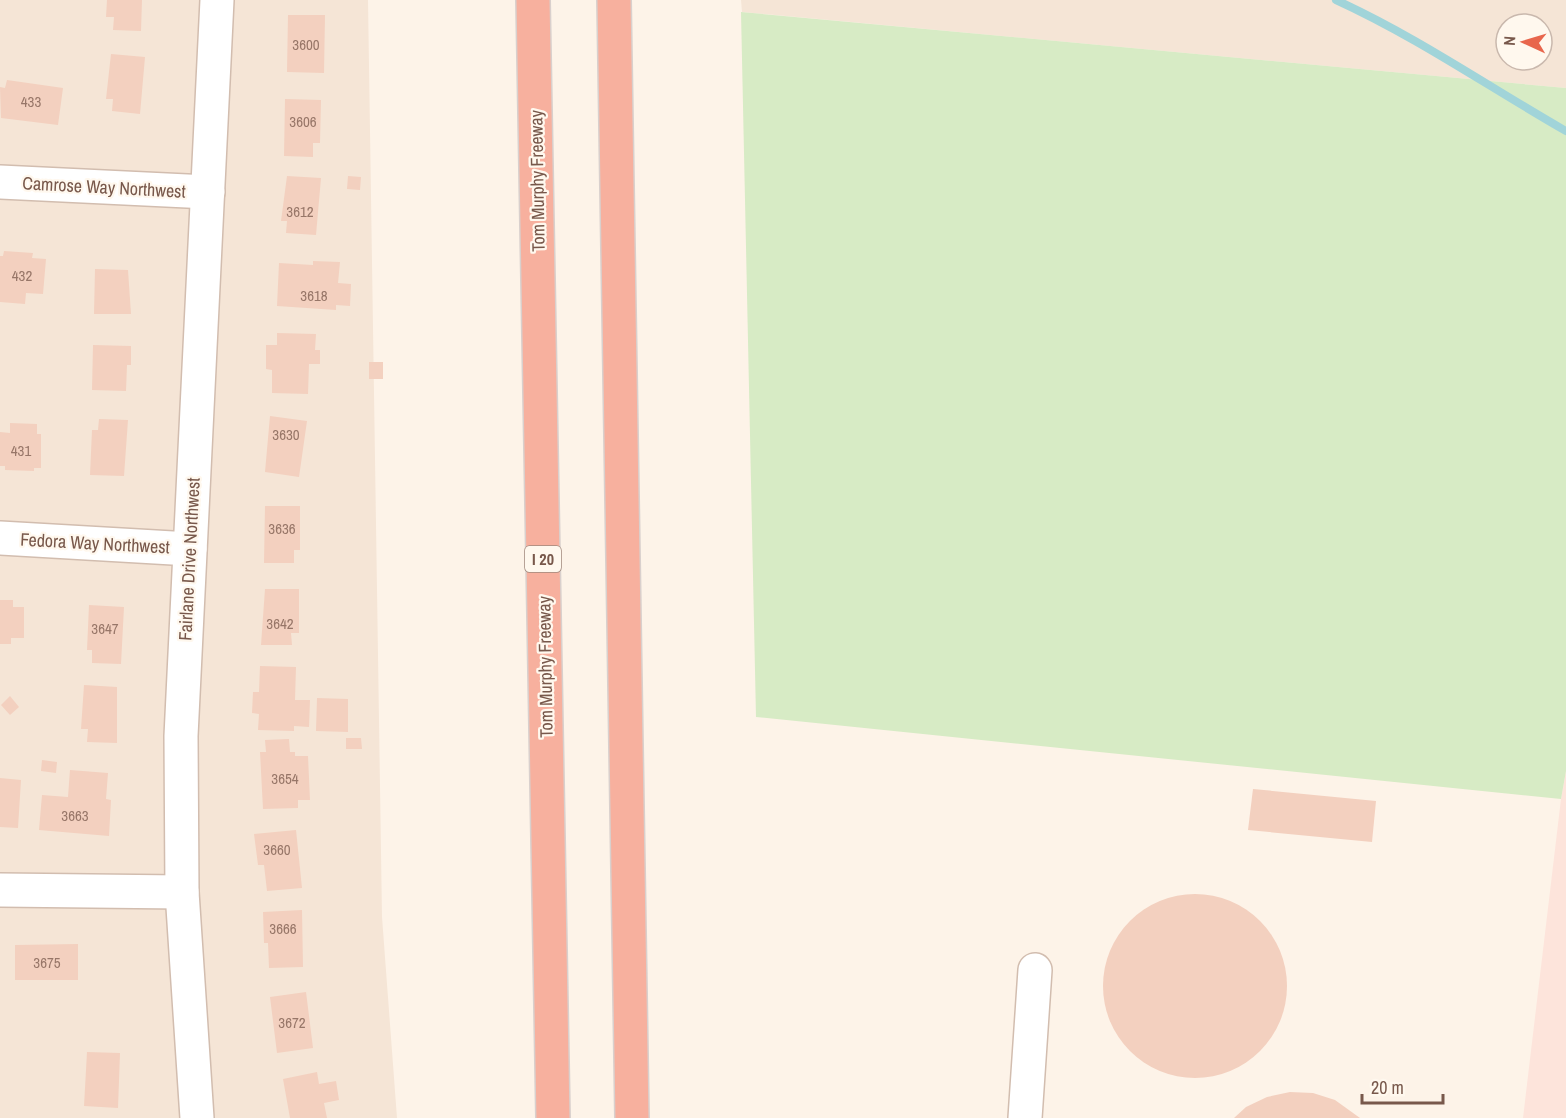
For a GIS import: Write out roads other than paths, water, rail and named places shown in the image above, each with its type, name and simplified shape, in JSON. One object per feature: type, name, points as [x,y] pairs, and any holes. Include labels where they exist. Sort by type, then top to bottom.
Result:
[{"type":"highway","name":"Tom Murphy Freeway","points":[[533,0],[553,1118]]},
{"type":"highway","points":[[615,0],[632,1118]]},
{"type":"street","name":"Fairlane Drive Northwest","points":[[197,1118],[182,892],[181,736],[217,0]]},
{"type":"street","name":"Camrose Way Northwest","points":[[0,182],[208,192]]},
{"type":"street","name":"Fedora Way Northwest","points":[[0,538],[190,549]]},
{"type":"street","points":[[0,890],[182,892]]},
{"type":"street","points":[[1025,1118],[1035,970]]},
{"type":"waterway","points":[[1336,0],[1424,46],[1566,131]]}]
